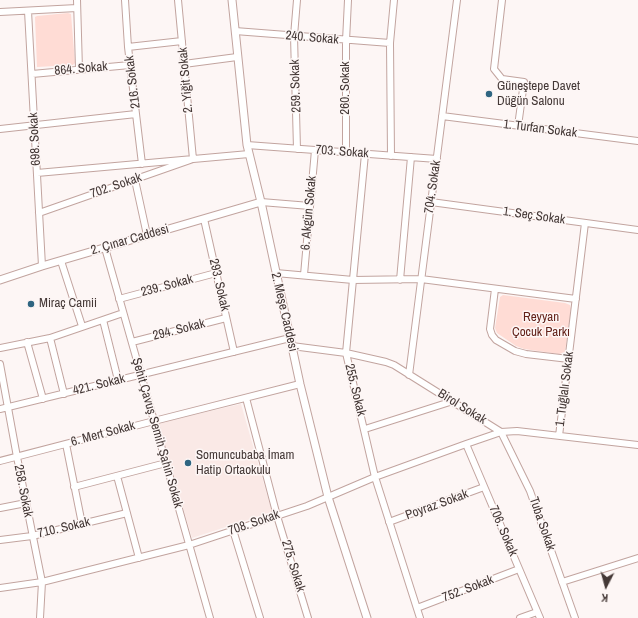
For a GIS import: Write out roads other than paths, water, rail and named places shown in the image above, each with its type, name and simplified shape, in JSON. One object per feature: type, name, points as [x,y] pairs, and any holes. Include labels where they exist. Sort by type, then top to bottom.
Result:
[{"type":"street","points":[[77,0],[79,69]]},
{"type":"street","name":"216. Sokak","points":[[125,0],[128,47],[142,164]]},
{"type":"street","name":"2. Yiğit Sokak","points":[[178,0],[193,159]]},
{"type":"street","name":"2. Meşe Caddesi","points":[[232,0],[247,145],[261,202],[300,384],[328,497],[367,618]]},
{"type":"street","name":"259. Sokak","points":[[297,0],[294,36],[297,149]]},
{"type":"street","name":"260. Sokak","points":[[346,152],[346,41],[348,0]]},
{"type":"street","points":[[391,156],[390,44],[394,0]]},
{"type":"street","name":"704. Sokak","points":[[409,375],[457,0]]},
{"type":"street","points":[[502,0],[494,70],[502,79],[524,82],[518,126]]},
{"type":"street","points":[[0,12],[77,8]]},
{"type":"street","name":"698. Sokak","points":[[28,11],[42,266]]},
{"type":"street","name":"240. Sokak","points":[[235,31],[390,44]]},
{"type":"street","points":[[128,47],[182,41]]},
{"type":"street","points":[[184,64],[238,57]]},
{"type":"street","name":"864. Sokak","points":[[32,74],[130,65]]},
{"type":"street","points":[[0,129],[34,124],[136,114]]},
{"type":"street","name":"1. Turfan Sokak","points":[[442,116],[638,142]]},
{"type":"street","name":"703. Sokak","points":[[247,145],[437,159]]},
{"type":"street","name":"6. Akgün Sokak","points":[[304,275],[315,150]]},
{"type":"street","name":"702. Sokak","points":[[37,173],[249,154]]},
{"type":"street","name":"255. Sokak","points":[[365,154],[346,353],[375,477],[420,618]]},
{"type":"street","name":"704. Sokak","points":[[400,280],[411,157]]},
{"type":"street","name":"702. Sokak","points":[[39,213],[193,159]]},
{"type":"street","points":[[135,180],[147,236]]},
{"type":"street","points":[[261,202],[310,206]]},
{"type":"street","name":"2. Çınar Caddesi","points":[[0,280],[42,266],[261,202]]},
{"type":"street","name":"1. Seç Sokak","points":[[431,202],[638,230]]},
{"type":"street","name":"293. Sokak","points":[[204,219],[234,352]]},
{"type":"street","name":"1. Tuğlalı Sokak","points":[[559,436],[585,223]]},
{"type":"street","name":"Şehit Çavuş Semih Şahin Sokak","points":[[105,248],[210,618]]},
{"type":"street","points":[[61,261],[82,326]]},
{"type":"street","name":"239. Sokak","points":[[119,299],[216,273]]},
{"type":"street","points":[[276,273],[353,280],[421,279],[576,299]]},
{"type":"street","points":[[495,289],[490,329],[496,340],[515,351],[526,354],[569,359]]},
{"type":"street","points":[[0,348],[50,338],[123,313]]},
{"type":"street","name":"294. Sokak","points":[[132,342],[226,318]]},
{"type":"street","points":[[103,320],[118,380]]},
{"type":"street","points":[[50,338],[64,394]]},
{"type":"street","name":"421. Sokak","points":[[0,409],[290,338]]},
{"type":"street","points":[[27,342],[43,399]]},
{"type":"street","name":"Birol Sokak","points":[[292,346],[346,353],[394,365],[501,432],[517,431],[638,445]]},
{"type":"street","name":"258. Sokak","points":[[0,364],[7,408],[42,582],[40,618]]},
{"type":"street","name":"6. Mert Sokak","points":[[0,461],[300,384]]},
{"type":"street","name":"275. Sokak","points":[[246,398],[277,516],[308,618]]},
{"type":"street","points":[[365,429],[453,401]]},
{"type":"street","name":"708. Sokak","points":[[0,588],[42,582],[189,545],[277,516],[328,497],[375,477],[501,432]]},
{"type":"street","name":"Tuba Sokak","points":[[501,432],[530,491],[575,618]]},
{"type":"street","points":[[66,444],[82,524]]},
{"type":"street","name":"706. Sokak","points":[[466,444],[540,618]]},
{"type":"street","points":[[74,487],[166,463]]},
{"type":"street","points":[[117,476],[139,558]]},
{"type":"street","name":"Poyraz Sokak","points":[[389,522],[484,488]]},
{"type":"street","points":[[0,508],[26,503]]},
{"type":"street","name":"710. Sokak","points":[[0,540],[32,536],[127,514]]},
{"type":"street","points":[[233,530],[260,618]]},
{"type":"street","points":[[562,582],[638,558]]},
{"type":"street","name":"752. Sokak","points":[[417,608],[519,569]]},
{"type":"street","points":[[520,618],[537,612]]},
{"type":"place","name":"Güneştepe Davet Düğün Salonu","points":[[489,94]]},
{"type":"place","name":"Miraç Camii","points":[[31,304]]},
{"type":"place","name":"Somuncubaba İmam Hatip Ortaokulu","points":[[188,463]]},
{"type":"park label","name":"Reyyan Çocuk Parkı","points":[[541,326]]}]
